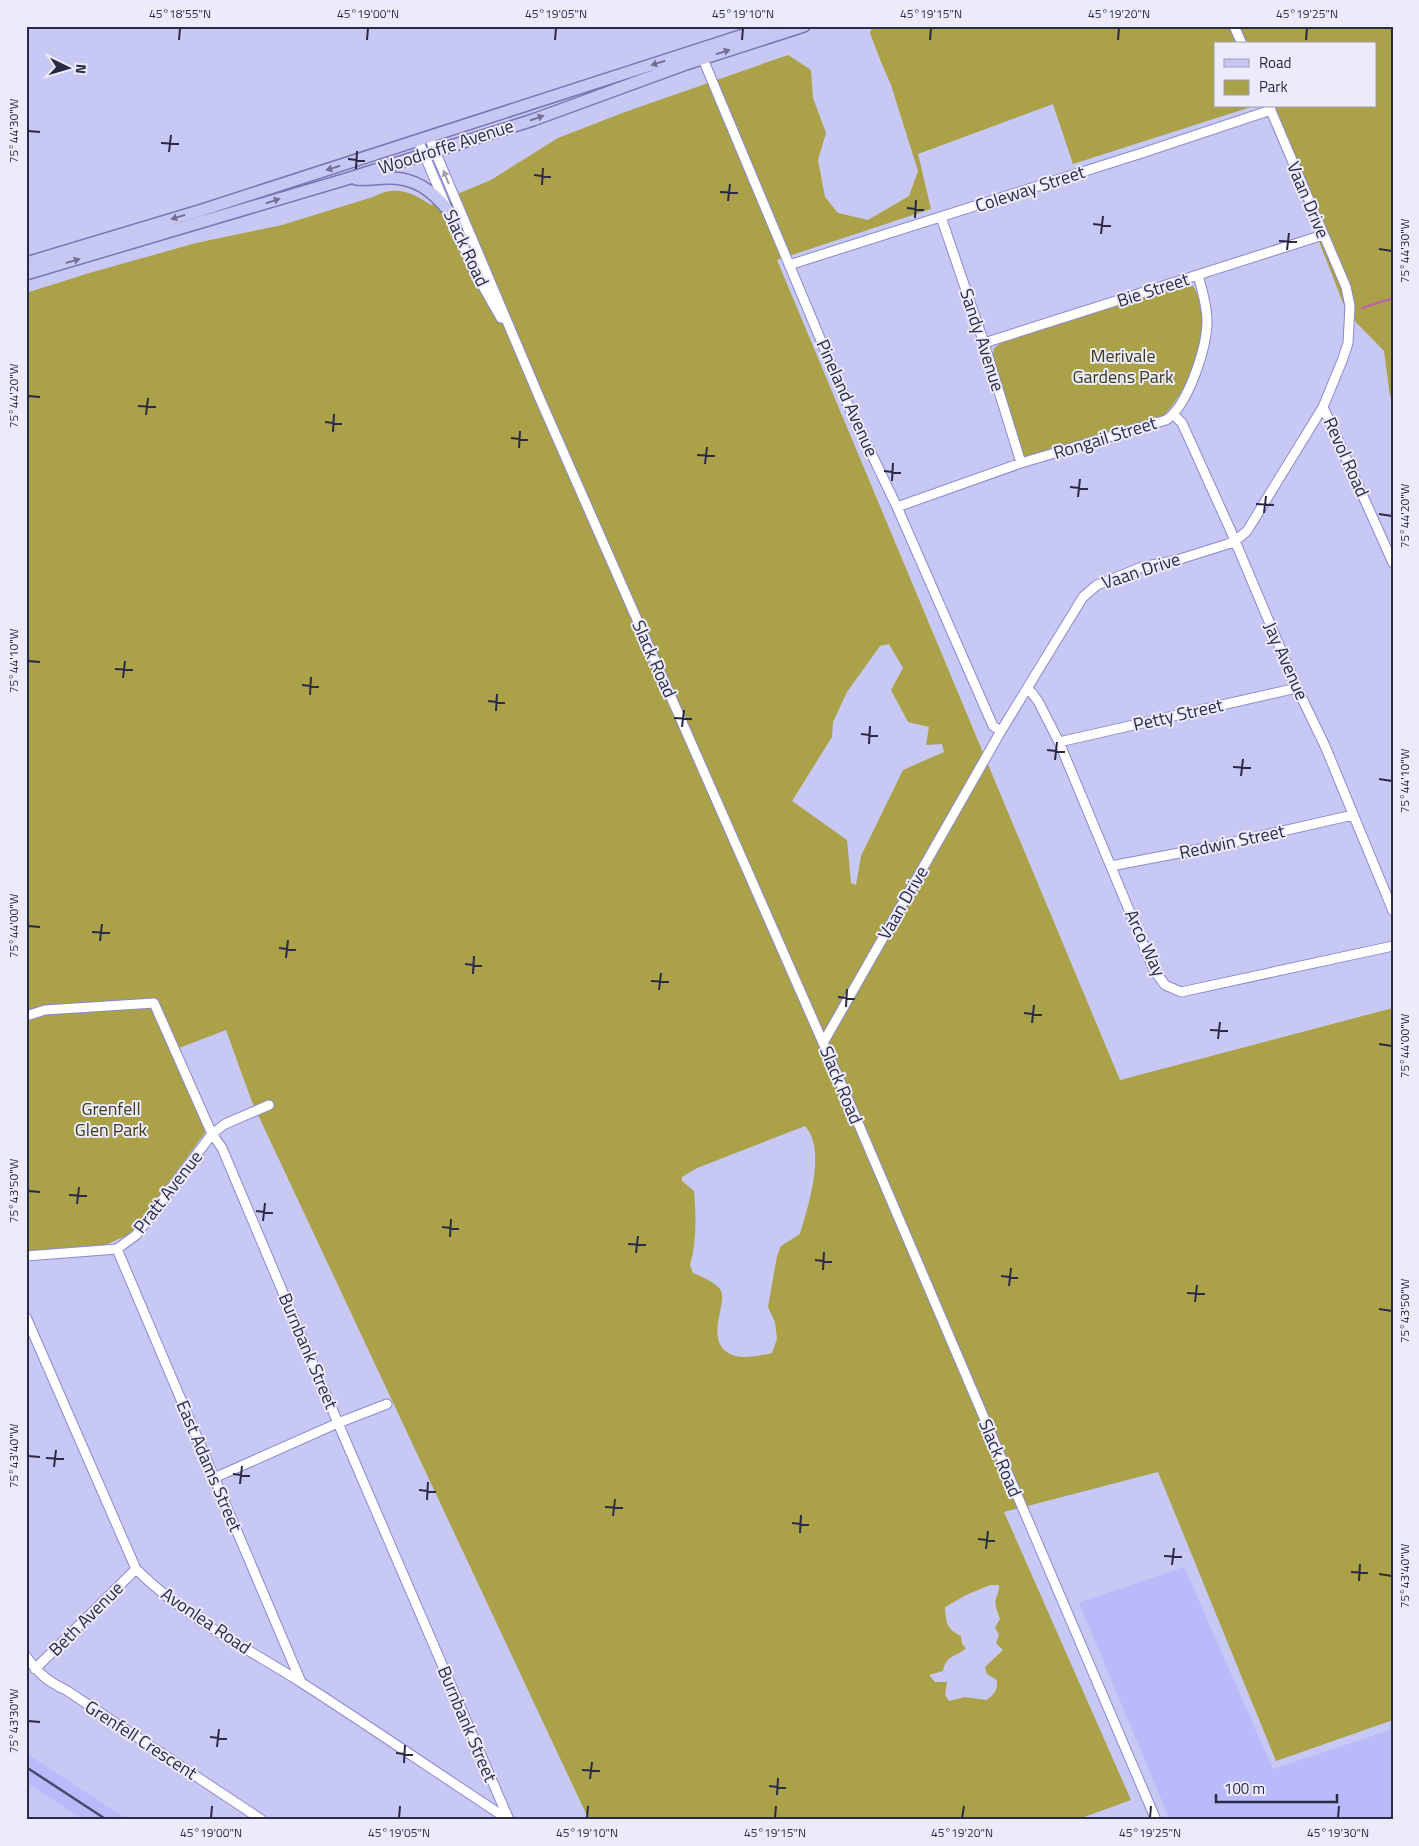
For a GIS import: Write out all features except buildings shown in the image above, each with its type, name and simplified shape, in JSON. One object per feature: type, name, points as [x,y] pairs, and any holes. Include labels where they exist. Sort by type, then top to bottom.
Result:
[{"type":"main road","name":"Woodroffe Avenue","points":[[26,263],[199,211],[771,26]]},
{"type":"main road","name":"Woodroffe Avenue","points":[[26,274],[350,178],[542,117],[703,59],[804,26]]},
{"type":"main road","points":[[350,178],[364,180],[392,178],[410,180],[435,195],[448,210]]},
{"type":"street","points":[[1234,26],[1241,42]]},
{"type":"street","name":"Pineland Avenue","points":[[703,59],[848,405],[897,507],[993,726],[1001,732]]},
{"type":"street","name":"Coleway Street","points":[[789,265],[941,217],[1270,108]]},
{"type":"street","name":"Vaan Drive","points":[[823,1043],[1001,732],[1083,597],[1097,585],[1142,567],[1177,560],[1234,542],[1247,531],[1323,407],[1348,344],[1350,306],[1346,287],[1270,108]]},
{"type":"street","name":"Slack Road","points":[[424,138],[448,210],[480,283],[520,353]]},
{"type":"street","name":"Slack Road","points":[[429,152],[520,353],[823,1043],[1156,1820]]},
{"type":"street","name":"Sandy Avenue","points":[[941,217],[984,344],[1021,463]]},
{"type":"street","name":"Bie Street","points":[[984,344],[1323,235]]},
{"type":"street","name":"Rongail Street","points":[[897,507],[1021,463],[1166,420],[1174,415],[1187,391],[1202,354],[1206,336],[1205,299],[1198,275]]},
{"type":"street","name":"Revol Road","points":[[1323,407],[1393,563]]},
{"type":"street","name":"Jay Avenue","points":[[1174,415],[1182,423],[1324,746],[1393,911]]},
{"type":"street","name":"Arco Way","points":[[1028,688],[1038,701],[1059,742],[1154,970],[1165,985],[1181,992],[1393,946]]},
{"type":"street","name":"Petty Street","points":[[1059,742],[1297,688]]},
{"type":"street","name":"Redwin Street","points":[[1111,866],[1221,845],[1353,815]]},
{"type":"street","name":"Burnbank Street","points":[[26,1016],[45,1010],[154,1003],[212,1134],[222,1148],[509,1820]]},
{"type":"street","name":"Pratt Avenue","points":[[117,1249],[136,1235],[212,1134],[226,1124],[269,1105]]},
{"type":"street","points":[[26,1256],[117,1249]]},
{"type":"street","name":"East Adams Street","points":[[117,1249],[301,1683]]},
{"type":"street","name":"Avonlea Road","points":[[26,1317],[136,1569],[150,1583],[208,1627],[243,1646],[301,1683],[509,1820]]},
{"type":"street","points":[[214,1478],[338,1423],[387,1404]]},
{"type":"street","name":"Beth Avenue","points":[[35,1669],[136,1569]]},
{"type":"street","name":"Grenfell Crescent","points":[[26,1656],[35,1669],[50,1683],[66,1690],[262,1820]]},
{"type":"shaded area","points":[[1184,1567],[1273,1769],[1393,1729],[1393,1820],[1170,1820],[1079,1603]]},
{"type":"shaded area","points":[[26,1753],[128,1820],[84,1820],[26,1782]]},
{"type":"green space","name":"Grenfell Glen Park","points":[[873,26],[890,26],[895,29],[905,26],[1393,26],[1393,402],[1390,396],[1384,351],[1347,313],[1267,108],[1376,108],[1376,42],[1214,42],[1214,108],[1248,108],[1073,164],[1053,104],[918,154],[931,209],[777,260],[1120,1080],[1393,1008],[1393,1720],[1276,1761],[1158,1472],[1004,1512],[1131,1800],[1076,1820],[589,1820],[252,1102],[226,1030],[179,1048],[153,1013],[207,1130],[132,1233],[101,1247],[26,1253],[26,293],[196,243],[282,225],[389,191],[410,194],[431,205],[491,180],[558,138],[625,112],[788,55],[811,70],[813,98],[826,133],[818,160],[825,197],[838,213],[868,220],[909,196],[918,171],[891,85],[870,33]],"holes":[[[889,644],[903,668],[891,690],[908,722],[929,727],[926,745],[942,744],[944,752],[903,770],[861,856],[856,885],[851,883],[847,840],[792,801],[832,737],[833,722],[847,692],[880,646]],[[805,1126],[811,1136],[815,1149],[814,1178],[800,1234],[781,1246],[777,1256],[768,1307],[775,1322],[777,1339],[772,1353],[751,1357],[737,1356],[725,1351],[718,1339],[717,1331],[722,1300],[720,1289],[711,1281],[693,1273],[690,1265],[694,1247],[694,1191],[682,1181],[682,1177],[697,1168]],[[990,1585],[999,1585],[996,1609],[1000,1619],[995,1627],[999,1635],[996,1643],[1003,1650],[985,1667],[987,1674],[997,1680],[995,1692],[986,1700],[965,1697],[949,1701],[945,1695],[947,1682],[935,1682],[929,1675],[943,1671],[949,1658],[966,1648],[962,1644],[961,1636],[952,1631],[948,1625],[945,1607],[966,1595]]]},
{"type":"green space","name":"Merivale Gardens Park","points":[[1184,285],[1193,286],[1200,301],[1202,318],[1201,336],[1198,354],[1183,389],[1163,416],[1031,456],[1025,456],[1021,452],[992,359],[994,348],[1002,342]]},
{"type":"waterway","points":[[1362,308],[1393,298]]},
{"type":"railway","points":[[26,1767],[107,1820]]}]
